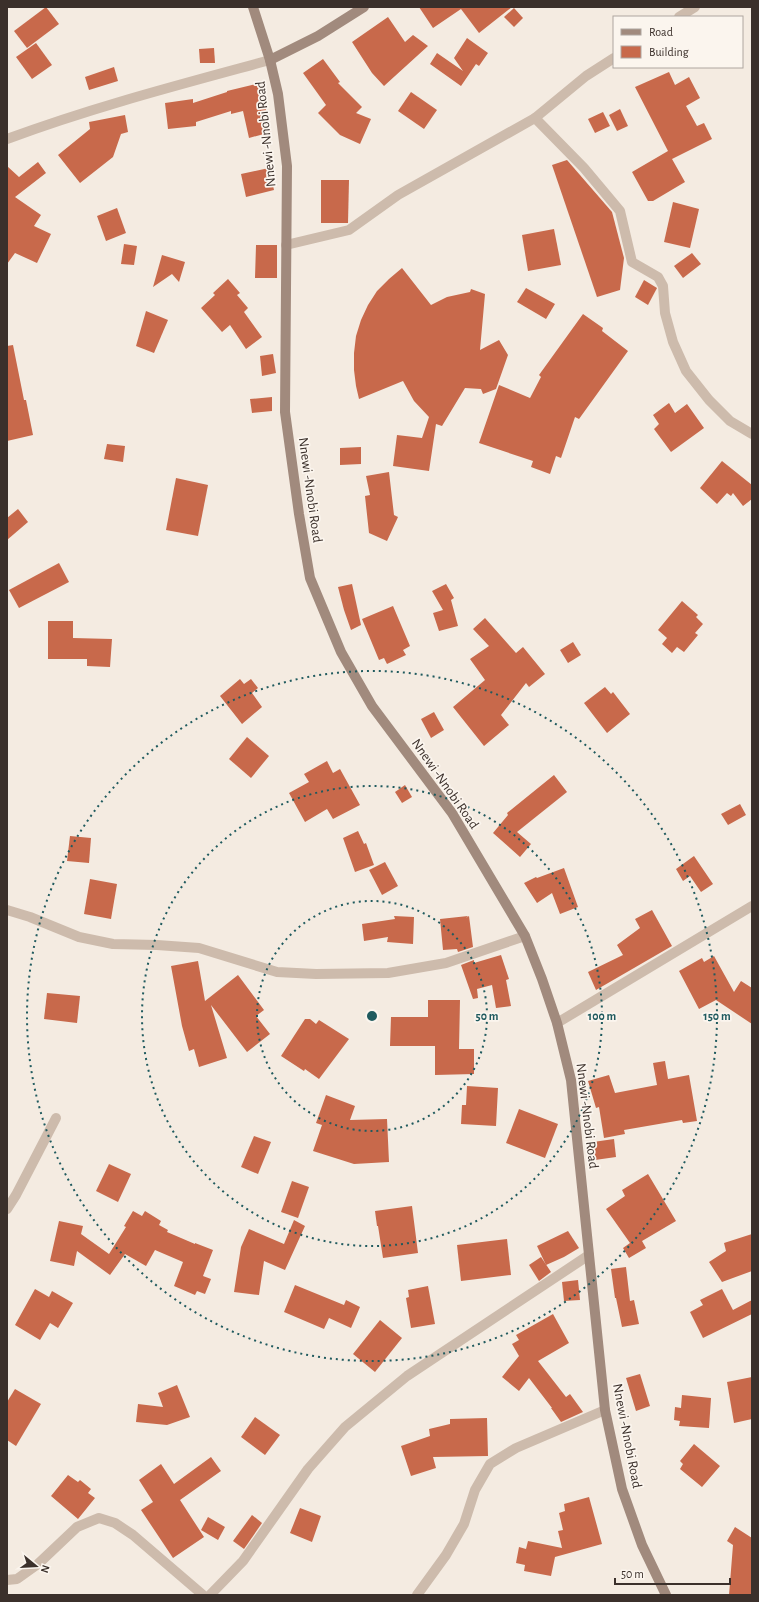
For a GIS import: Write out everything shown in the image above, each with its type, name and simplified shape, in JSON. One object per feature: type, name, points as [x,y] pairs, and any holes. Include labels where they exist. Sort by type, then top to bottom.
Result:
[{"type":"main road","name":"Nnewi -Nnobi Road","points":[[253,7],[270,60],[278,94],[287,166],[285,412],[298,514],[310,578],[341,652],[372,706],[452,813],[524,936],[542,979],[557,1023],[571,1080],[605,1410],[622,1489],[642,1545],[666,1595]]},
{"type":"main road","points":[[270,60],[318,36],[364,7]]},
{"type":"street","points":[[681,16],[695,7]]},
{"type":"street","points":[[286,245],[349,230],[398,195],[534,118],[586,76],[613,59]]},
{"type":"street","points":[[7,139],[67,117],[270,60]]},
{"type":"street","points":[[534,118],[584,168],[620,211],[632,262],[658,277],[664,286],[665,313],[673,342],[686,371],[730,421],[752,434]]},
{"type":"street","points":[[557,1023],[637,977],[752,906]]},
{"type":"street","points":[[7,910],[30,917],[79,937],[113,944],[199,948],[277,972],[316,974],[388,973],[446,963],[524,936]]},
{"type":"street","points":[[7,1209],[16,1195],[56,1118]]},
{"type":"street","points":[[210,1595],[244,1561],[308,1469],[345,1427],[407,1376],[589,1255]]},
{"type":"street","points":[[417,1595],[446,1555],[460,1530],[475,1490],[490,1464],[516,1448],[605,1410]]},
{"type":"street","points":[[7,1580],[17,1579],[38,1564],[77,1527],[99,1518],[115,1522],[133,1535],[203,1595]]},
{"type":"building","points":[[46,7],[59,24],[27,48],[14,31]]},
{"type":"building","points":[[419,7],[512,7],[479,33],[461,9],[433,28]]},
{"type":"building","points":[[514,8],[523,18],[514,27],[504,17]]},
{"type":"building","points":[[388,17],[405,42],[413,35],[428,46],[384,86],[372,73],[352,42]]},
{"type":"building","points":[[467,38],[488,53],[479,66],[476,64],[461,86],[430,64],[437,53],[463,71],[454,58]]},
{"type":"building","points":[[36,43],[52,65],[32,79],[16,57]]},
{"type":"building","points":[[214,48],[215,63],[200,63],[199,49]]},
{"type":"building","points":[[323,59],[340,82],[338,83],[362,107],[356,113],[371,119],[360,144],[340,135],[318,113],[326,105],[303,73]]},
{"type":"building","points":[[114,67],[118,81],[89,90],[85,77]]},
{"type":"building","points":[[669,72],[675,85],[689,77],[700,98],[686,106],[697,126],[704,123],[712,139],[672,159],[685,182],[653,201],[648,201],[632,172],[668,151],[635,87]]},
{"type":"building","points":[[260,83],[271,132],[249,138],[243,111],[231,114],[231,111],[196,122],[196,126],[168,129],[165,103],[193,99],[193,103],[227,91]]},
{"type":"building","points":[[411,92],[437,110],[424,129],[398,111]]},
{"type":"building","points":[[620,109],[628,126],[617,131],[609,115]]},
{"type":"building","points":[[603,112],[610,126],[595,133],[588,119]]},
{"type":"building","points":[[125,115],[128,132],[121,134],[113,157],[80,183],[58,155],[90,129],[89,122]]},
{"type":"building","points":[[567,160],[612,212],[624,258],[620,290],[597,297],[552,165]]},
{"type":"building","points":[[38,162],[46,173],[15,197],[41,215],[34,226],[51,234],[37,263],[15,253],[7,264],[7,166],[19,177]]},
{"type":"building","points":[[269,168],[274,190],[246,197],[241,174]]},
{"type":"building","points":[[321,180],[349,180],[348,223],[321,223]]},
{"type":"building","points":[[673,202],[699,209],[690,248],[664,242]]},
{"type":"building","points":[[117,208],[126,233],[106,241],[97,216]]},
{"type":"building","points":[[554,229],[561,265],[528,271],[522,235]]},
{"type":"building","points":[[124,244],[137,246],[134,265],[121,264]]},
{"type":"building","points":[[256,245],[277,245],[277,278],[255,278]]},
{"type":"building","points":[[692,253],[701,264],[683,278],[674,266]]},
{"type":"building","points":[[162,255],[185,262],[179,282],[172,274],[153,287]]},
{"type":"building","points":[[402,268],[431,305],[447,297],[470,292],[471,289],[485,294],[480,350],[499,340],[508,355],[496,389],[483,394],[481,389],[465,388],[442,426],[436,424],[429,471],[393,466],[397,435],[422,438],[429,417],[414,401],[403,381],[359,399],[356,386],[354,353],[356,336],[361,320],[377,291]]},
{"type":"building","points":[[228,279],[240,293],[237,295],[248,308],[244,312],[262,337],[246,349],[230,325],[222,332],[201,308],[215,295],[213,293]]},
{"type":"building","points":[[644,280],[657,288],[648,305],[635,297]]},
{"type":"building","points":[[526,288],[555,304],[546,319],[517,302]]},
{"type":"building","points":[[146,311],[168,320],[154,353],[136,346]]},
{"type":"building","points":[[583,314],[603,328],[602,331],[628,351],[579,419],[575,417],[561,458],[556,456],[550,474],[531,467],[533,461],[479,443],[499,385],[530,398],[541,377],[539,375]]},
{"type":"building","points":[[13,345],[33,435],[7,441],[7,346]]},
{"type":"building","points":[[273,354],[276,373],[262,376],[260,356]]},
{"type":"building","points":[[272,397],[272,411],[252,413],[250,399]]},
{"type":"building","points":[[669,403],[675,413],[687,404],[704,428],[671,452],[654,429],[659,424],[653,415]]},
{"type":"building","points":[[107,444],[125,446],[123,462],[104,459]]},
{"type":"building","points":[[361,447],[361,464],[340,465],[340,448]]},
{"type":"building","points":[[722,461],[752,485],[752,499],[743,506],[733,493],[731,496],[727,493],[717,504],[700,488]]},
{"type":"building","points":[[389,472],[394,515],[398,517],[387,541],[369,533],[365,496],[370,495],[366,476]]},
{"type":"building","points":[[176,478],[208,485],[198,536],[166,530]]},
{"type":"building","points":[[18,509],[28,522],[7,540],[7,518]]},
{"type":"building","points":[[59,563],[69,582],[19,608],[9,590]]},
{"type":"building","points":[[352,584],[361,625],[351,630],[338,587]]},
{"type":"building","points":[[446,584],[454,598],[451,600],[458,626],[439,631],[433,613],[443,610],[432,591]]},
{"type":"building","points":[[682,601],[698,615],[696,617],[703,624],[695,633],[698,635],[684,652],[677,647],[672,653],[662,644],[667,638],[658,630]]},
{"type":"building","points":[[393,606],[410,646],[403,650],[406,655],[387,664],[384,658],[379,660],[362,619]]},
{"type":"building","points":[[485,618],[516,653],[523,647],[545,674],[529,687],[526,683],[501,715],[509,725],[484,746],[453,707],[485,680],[470,659],[489,646],[473,629]]},
{"type":"building","points":[[48,621],[73,621],[73,638],[112,639],[110,667],[87,666],[87,659],[48,659]]},
{"type":"building","points":[[573,642],[581,655],[568,663],[560,650]]},
{"type":"building","points":[[240,679],[244,684],[251,679],[258,688],[252,693],[262,707],[242,724],[220,696]]},
{"type":"building","points":[[605,687],[611,694],[613,692],[630,714],[607,733],[584,703]]},
{"type":"building","points":[[434,712],[444,730],[431,738],[421,719]]},
{"type":"building","points":[[247,737],[269,756],[251,778],[229,759]]},
{"type":"building","points":[[327,761],[333,773],[340,769],[360,805],[333,819],[327,809],[305,822],[289,793],[309,782],[304,774]]},
{"type":"building","points":[[554,775],[567,792],[517,832],[531,844],[520,857],[493,833],[508,815],[507,813]]},
{"type":"building","points":[[405,785],[412,797],[402,803],[395,792]]},
{"type":"building","points":[[740,804],[746,815],[728,825],[721,814]]},
{"type":"building","points":[[358,831],[364,844],[366,843],[374,865],[355,872],[343,838]]},
{"type":"building","points":[[70,836],[91,838],[89,863],[67,861]]},
{"type":"building","points":[[694,856],[713,884],[701,892],[690,876],[683,881],[676,869]]},
{"type":"building","points":[[385,862],[398,886],[382,895],[369,870]]},
{"type":"building","points":[[564,868],[578,907],[560,914],[552,893],[537,903],[524,883],[536,877],[537,878]]},
{"type":"building","points":[[90,879],[117,884],[111,919],[84,914]]},
{"type":"building","points":[[652,910],[672,946],[596,990],[588,972],[623,955],[617,945],[640,928],[635,919]]},
{"type":"building","points":[[394,916],[414,917],[413,944],[387,942],[388,937],[364,941],[362,924],[395,919]]},
{"type":"building","points":[[468,916],[466,918],[469,916],[473,947],[458,952],[457,949],[443,950],[440,919]]},
{"type":"building","points":[[501,955],[509,979],[506,980],[511,1006],[496,1008],[492,985],[477,989],[478,998],[473,999],[461,965],[474,960],[474,963]]},
{"type":"building","points":[[714,956],[734,992],[741,981],[752,988],[752,1024],[716,1000],[699,1009],[679,971],[702,958],[704,962]]},
{"type":"building","points":[[198,961],[205,1001],[238,975],[264,1010],[256,1016],[270,1034],[247,1052],[211,1005],[227,1058],[199,1067],[194,1049],[189,1051],[182,1026],[171,966]]},
{"type":"building","points":[[47,993],[80,996],[77,1023],[44,1019]]},
{"type":"building","points":[[428,1000],[460,1000],[459,1049],[474,1049],[474,1074],[435,1075],[435,1046],[390,1046],[391,1017],[428,1017]]},
{"type":"building","points":[[305,1019],[310,1019],[316,1024],[319,1020],[349,1039],[319,1079],[305,1069],[304,1071],[281,1056]]},
{"type":"building","points":[[665,1061],[668,1079],[689,1075],[697,1121],[683,1123],[682,1120],[624,1130],[625,1134],[604,1138],[599,1107],[596,1108],[588,1081],[609,1075],[615,1093],[657,1085],[653,1063]]},
{"type":"building","points":[[467,1086],[498,1088],[496,1126],[461,1124],[462,1105],[466,1105]]},
{"type":"building","points":[[326,1095],[355,1106],[350,1120],[387,1119],[389,1162],[354,1164],[313,1151],[322,1125],[316,1123]]},
{"type":"building","points":[[519,1109],[558,1124],[545,1158],[506,1143]]},
{"type":"building","points":[[254,1136],[271,1142],[258,1174],[241,1167]]},
{"type":"building","points":[[614,1139],[616,1157],[595,1160],[593,1142]]},
{"type":"building","points":[[109,1164],[131,1174],[118,1202],[96,1191]]},
{"type":"building","points":[[648,1174],[676,1221],[642,1241],[646,1248],[629,1258],[623,1248],[630,1243],[606,1209],[625,1196],[622,1190]]},
{"type":"building","points":[[292,1181],[309,1187],[298,1218],[281,1212]]},
{"type":"building","points":[[412,1206],[418,1253],[383,1258],[375,1211]]},
{"type":"building","points":[[133,1211],[142,1216],[145,1211],[161,1221],[159,1225],[168,1230],[167,1232],[213,1250],[203,1276],[211,1279],[205,1294],[197,1291],[195,1295],[174,1286],[183,1262],[155,1250],[146,1266],[125,1254],[110,1275],[77,1251],[74,1266],[50,1261],[59,1221],[83,1226],[81,1234],[109,1254],[126,1227],[124,1226]]},
{"type":"building","points":[[294,1220],[305,1226],[285,1270],[264,1261],[259,1295],[234,1292],[241,1247],[249,1229],[284,1244]]},
{"type":"building","points":[[568,1231],[579,1248],[546,1265],[537,1246]]},
{"type":"building","points":[[752,1234],[752,1271],[722,1282],[709,1262],[726,1251],[724,1243]]},
{"type":"building","points":[[507,1239],[511,1275],[461,1281],[457,1245]]},
{"type":"building","points":[[541,1257],[551,1272],[539,1281],[529,1265]]},
{"type":"building","points":[[626,1267],[630,1301],[634,1300],[639,1324],[622,1327],[615,1298],[611,1269]]},
{"type":"building","points":[[578,1280],[580,1300],[564,1301],[562,1282]]},
{"type":"building","points":[[295,1285],[344,1305],[346,1300],[360,1307],[351,1328],[329,1318],[324,1329],[284,1312]]},
{"type":"building","points":[[428,1286],[435,1324],[411,1328],[406,1298],[409,1297],[408,1290]]},
{"type":"building","points":[[35,1289],[49,1297],[52,1291],[73,1303],[58,1328],[50,1323],[40,1340],[15,1325]]},
{"type":"building","points":[[722,1289],[733,1310],[752,1300],[752,1314],[703,1338],[690,1312],[703,1305],[700,1300]]},
{"type":"building","points":[[553,1314],[569,1343],[538,1361],[566,1397],[570,1394],[583,1412],[561,1422],[529,1378],[519,1391],[502,1377],[519,1356],[512,1344],[519,1340],[516,1335]]},
{"type":"building","points":[[380,1320],[402,1338],[375,1372],[353,1354]]},
{"type":"building","points":[[640,1374],[650,1406],[636,1411],[626,1378]]},
{"type":"building","points":[[752,1377],[752,1419],[734,1423],[727,1382]]},
{"type":"building","points":[[177,1385],[190,1417],[167,1425],[136,1422],[138,1404],[163,1407],[158,1393]]},
{"type":"building","points":[[15,1389],[41,1404],[16,1446],[7,1440],[7,1402]]},
{"type":"building","points":[[682,1395],[711,1398],[709,1428],[679,1426],[680,1421],[674,1420],[675,1407],[681,1408]]},
{"type":"building","points":[[255,1417],[280,1435],[265,1455],[241,1437]]},
{"type":"building","points":[[487,1418],[488,1456],[433,1457],[436,1468],[411,1476],[401,1446],[430,1436],[429,1429],[450,1424],[450,1419]]},
{"type":"building","points":[[694,1444],[720,1466],[702,1487],[680,1469],[683,1464],[680,1461]]},
{"type":"building","points":[[211,1457],[221,1471],[180,1500],[204,1537],[173,1558],[141,1510],[153,1502],[139,1480],[161,1464],[174,1484]]},
{"type":"building","points":[[68,1475],[78,1482],[80,1480],[91,1489],[88,1493],[95,1498],[78,1519],[51,1496]]},
{"type":"building","points":[[589,1497],[602,1544],[555,1557],[551,1576],[524,1571],[525,1565],[516,1563],[519,1547],[526,1549],[528,1541],[562,1548],[558,1531],[563,1530],[559,1513],[565,1511],[564,1504]]},
{"type":"building","points":[[300,1508],[321,1516],[312,1542],[290,1533]]},
{"type":"building","points":[[252,1515],[262,1523],[244,1549],[233,1541]]},
{"type":"building","points":[[208,1517],[225,1527],[218,1540],[201,1530]]},
{"type":"building","points":[[735,1527],[752,1538],[752,1595],[729,1595],[733,1545],[727,1541]]}]
